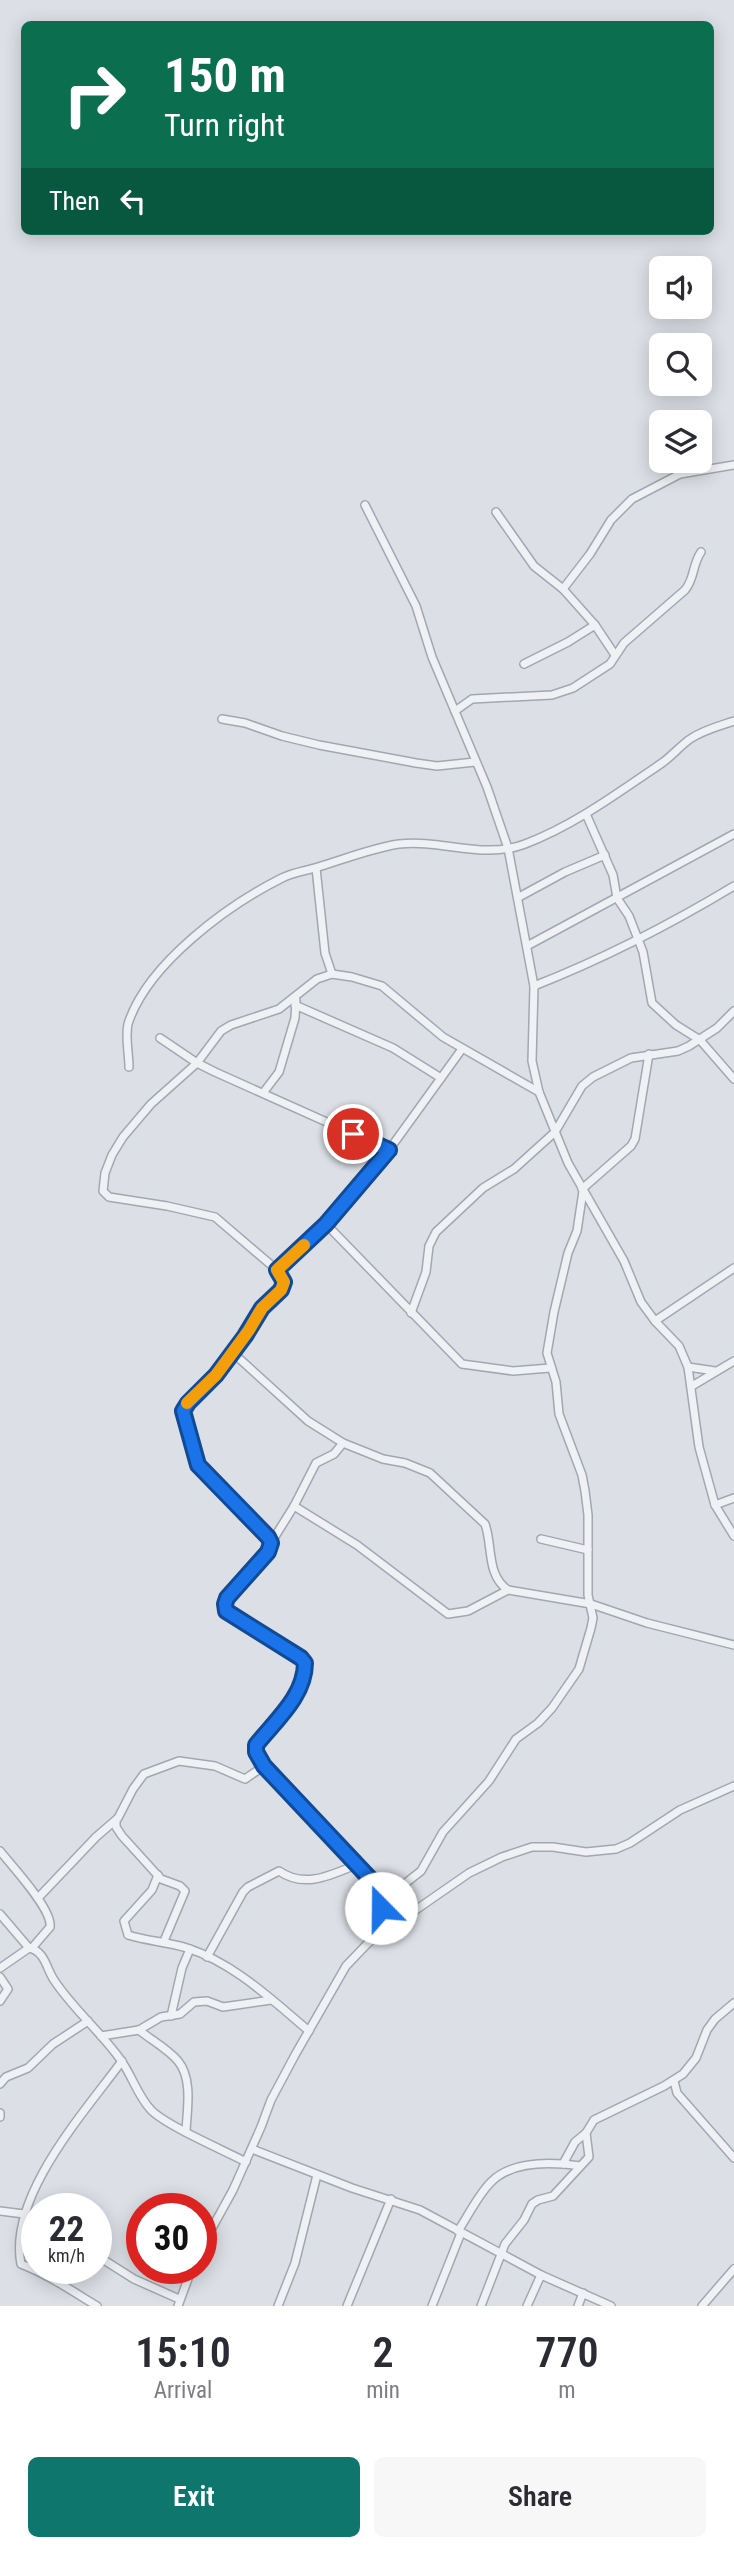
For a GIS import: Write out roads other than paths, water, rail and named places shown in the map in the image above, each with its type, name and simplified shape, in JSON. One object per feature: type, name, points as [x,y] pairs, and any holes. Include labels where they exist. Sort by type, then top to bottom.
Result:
[{"type":"street","points":[[563,589],[590,554],[611,520],[632,499],[680,474],[734,465]]},
{"type":"street","points":[[365,505],[416,607],[432,657],[456,711],[508,848],[534,986],[532,1061],[539,1092],[583,1190],[624,1261],[641,1302],[679,1346],[688,1367],[699,1447],[715,1505],[734,1536]]},
{"type":"street","points":[[496,512],[534,566],[563,589],[595,625],[615,655]]},
{"type":"street","points":[[456,711],[466,702],[481,698],[563,693],[610,664],[624,643],[685,590],[692,580],[694,563],[701,552]]},
{"type":"street","points":[[524,664],[595,625]]},
{"type":"street","points":[[222,719],[319,745],[416,763],[437,765],[475,762]]},
{"type":"street","points":[[129,1067],[127,1027],[138,1003],[162,968],[235,904],[285,876],[385,846],[402,844],[472,851],[525,844],[586,814],[663,762],[690,739],[734,721]]},
{"type":"street","points":[[586,814],[613,875],[617,898],[629,916],[647,965],[652,1003],[676,1025],[700,1040],[734,1079]]},
{"type":"street","points":[[527,946],[734,834]]},
{"type":"street","points":[[519,897],[565,872],[605,855]]},
{"type":"street","points":[[316,868],[325,953],[332,974]]},
{"type":"street","points":[[534,986],[569,972],[689,913],[734,886]]},
{"type":"street","points":[[271,1543],[198,1465],[183,1411],[216,1375],[262,1308],[283,1287],[284,1282],[277,1270],[215,1217],[167,1206],[113,1199],[103,1191],[109,1164],[123,1137],[145,1110],[197,1063],[225,1028],[279,1009],[296,1000],[317,979],[332,974],[382,986],[443,1037],[539,1092]]},
{"type":"street","points":[[296,1000],[393,1048],[442,1077]]},
{"type":"street","points":[[263,1093],[279,1072],[295,1018],[296,1000]]},
{"type":"street","points":[[411,1313],[426,1272],[429,1246],[436,1232],[483,1188],[513,1169],[555,1132],[582,1086],[631,1058],[678,1051],[717,1028],[734,1011]]},
{"type":"street","points":[[160,1038],[197,1063],[389,1150]]},
{"type":"street","points":[[277,1270],[326,1224],[389,1150],[462,1049]]},
{"type":"street","points":[[381,1908],[393,1893],[421,1871],[443,1832],[489,1781],[516,1739],[544,1717],[576,1675],[593,1618],[588,1595],[585,1492],[582,1475],[559,1414],[556,1382],[547,1353],[549,1335],[568,1254],[577,1231],[583,1190],[631,1146],[635,1139],[649,1054]]},
{"type":"street","points":[[326,1224],[462,1364],[513,1371],[550,1368]]},
{"type":"street","points":[[655,1321],[734,1268]]},
{"type":"street","points":[[232,1352],[308,1421],[343,1443],[430,1473],[485,1524],[489,1534],[492,1568],[508,1590],[591,1604],[647,1623],[734,1645]]},
{"type":"street","points":[[692,1386],[734,1361]]},
{"type":"street","points":[[688,1367],[716,1372]]},
{"type":"street","points":[[343,1443],[334,1454],[316,1463],[268,1552],[225,1604],[228,1615],[301,1658],[305,1663],[304,1673],[294,1696],[256,1745],[256,1752],[264,1766],[378,1887],[381,1908],[377,1927],[368,1944]]},
{"type":"street","points":[[715,1505],[734,1498]]},
{"type":"street","points":[[294,1506],[356,1545],[448,1614],[468,1611],[508,1590]]},
{"type":"street","points":[[541,1539],[588,1550]]},
{"type":"street","points":[[38,1898],[96,1837],[116,1820],[142,1777],[173,1762],[205,1764],[245,1779],[264,1766]]},
{"type":"street","points":[[217,2217],[252,2149],[271,2100],[309,2031],[346,1966],[368,1944],[469,1873],[502,1857],[532,1847],[586,1852],[616,1849],[630,1843],[680,1810],[734,1786]]},
{"type":"street","points":[[116,1820],[116,1827],[122,1836],[158,1875],[167,1882],[180,1886],[186,1893],[164,1941]]},
{"type":"street","points":[[0,1850],[38,1898],[52,1924],[30,1948],[0,1968]]},
{"type":"street","points":[[207,1957],[230,1913],[248,1887],[279,1871],[289,1878],[318,1880],[358,1864]]},
{"type":"street","points":[[158,1875],[154,1886],[124,1923],[131,1936],[164,1941],[207,1957],[251,1983],[309,2031]]},
{"type":"street","points":[[0,1914],[30,1948],[41,1955],[53,1979],[122,2061],[150,2109],[246,2162]]},
{"type":"street","points":[[172,2016],[179,1979],[190,1949]]},
{"type":"street","points":[[0,1977],[8,1991],[0,2001]]},
{"type":"street","points":[[101,2036],[139,2030],[156,2020],[180,2014],[194,2001],[207,2001],[223,2007],[271,2000]]},
{"type":"street","points":[[564,2164],[575,2142],[598,2118],[674,2081],[696,2057],[715,2018],[734,2003]]},
{"type":"street","points":[[0,2084],[6,2077],[28,2068],[53,2044],[88,2021]]},
{"type":"street","points":[[139,2030],[181,2066],[188,2093],[186,2131]]},
{"type":"street","points":[[35,2193],[61,2145],[122,2061]]},
{"type":"street","points":[[674,2081],[677,2093],[734,2158]]},
{"type":"street","points":[[481,2306],[505,2244],[532,2204],[553,2196],[590,2155],[586,2133]]},
{"type":"street","points":[[252,2149],[317,2175],[420,2210],[541,2275],[611,2306]]},
{"type":"street","points":[[432,2306],[459,2232],[494,2179],[521,2167],[564,2164],[580,2166]]},
{"type":"street","points":[[278,2306],[295,2263],[317,2175]]},
{"type":"street","points":[[347,2306],[391,2199]]},
{"type":"street","points":[[0,2211],[21,2214]]},
{"type":"street","points":[[112,2265],[178,2302],[185,2284]]},
{"type":"street","points":[[702,2306],[734,2270]]},
{"type":"street","points":[[527,2306],[541,2275]]},
{"type":"street","points":[[60,2284],[97,2306]]},
{"type":"street","points":[[578,2306],[583,2293]]}]
